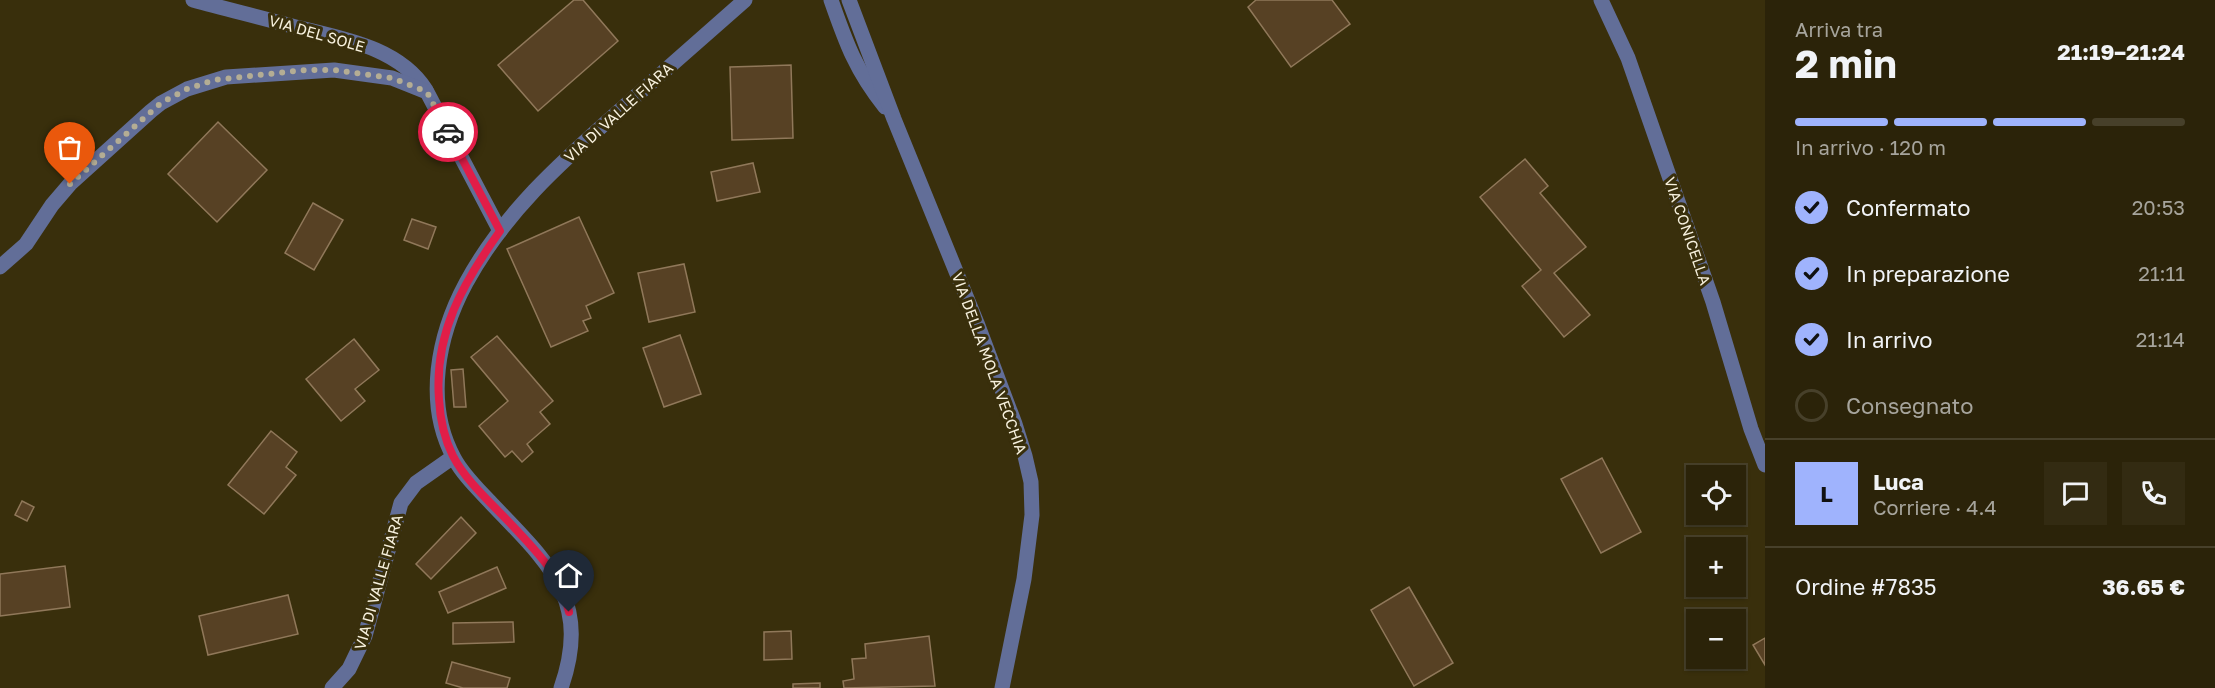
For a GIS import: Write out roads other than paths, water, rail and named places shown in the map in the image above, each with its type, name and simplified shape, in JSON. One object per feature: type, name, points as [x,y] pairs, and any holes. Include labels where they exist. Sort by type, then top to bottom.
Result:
[{"type":"street","name":"VIA DEL SOLE","points":[[193,0],[370,48],[399,63],[420,81],[427,92]]},
{"type":"street","name":"VIA DI VALLE FIARA","points":[[561,688],[569,660],[572,632],[567,601],[562,588],[545,562],[477,488],[453,457],[444,434],[440,414],[438,376],[441,346],[458,299],[475,267],[518,207],[561,162],[745,0]]},
{"type":"street","points":[[831,0],[849,50],[863,78],[894,119]]},
{"type":"street","points":[[849,0],[894,119]]},
{"type":"street","name":"VIA CONICELLA","points":[[1601,0],[1631,67],[1718,318],[1751,429],[1765,465]]},
{"type":"street","points":[[0,267],[26,244],[57,198],[70,184],[151,111],[187,89],[226,77],[334,70],[392,78],[427,92],[500,231]]},
{"type":"street","name":"VIA DELLA MOLA VECCHIA","points":[[894,119],[1012,414],[1025,456],[1030,482],[1032,515],[1024,579],[1002,688]]},
{"type":"street","name":"VIA DI VALLE FIARA","points":[[332,688],[349,669],[365,636],[401,503],[416,483],[453,457]]}]
